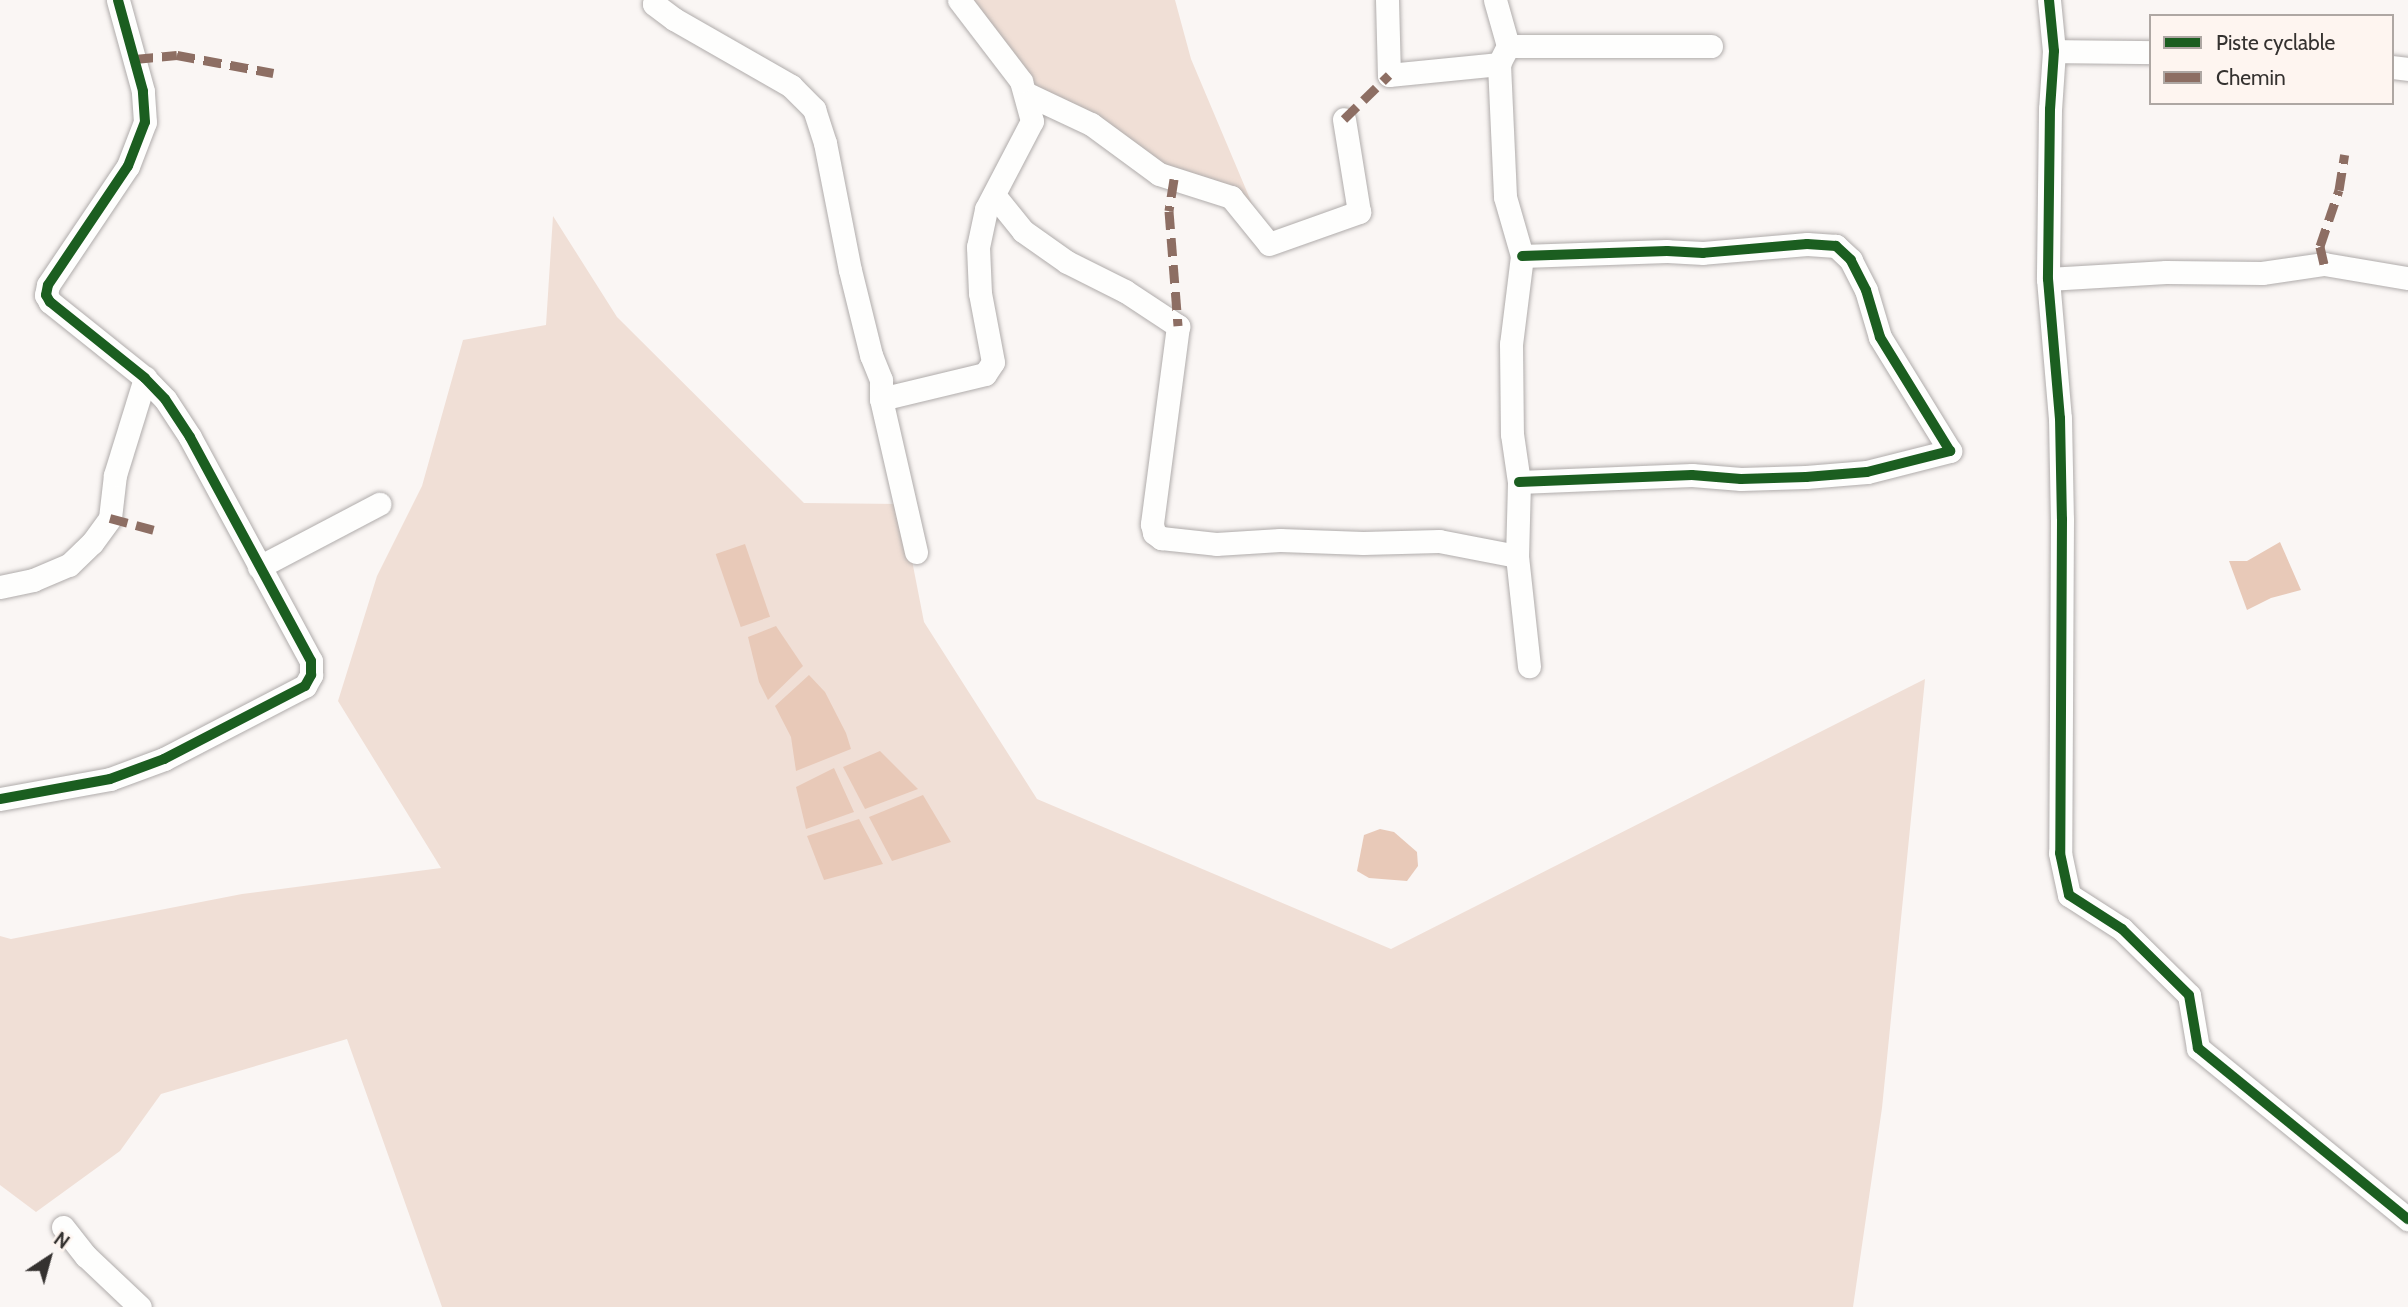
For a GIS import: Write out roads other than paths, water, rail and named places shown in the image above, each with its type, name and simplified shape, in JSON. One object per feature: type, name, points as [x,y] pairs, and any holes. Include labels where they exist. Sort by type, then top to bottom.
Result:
[{"type":"street","points":[[0,799],[110,779],[153,764],[305,686],[311,675],[311,661],[190,437],[165,399],[145,378],[50,302],[46,295],[48,285],[128,166],[145,122],[143,91],[118,0]]},
{"type":"street","points":[[655,0],[654,4],[674,19],[791,86],[814,109],[825,143],[850,270],[871,355],[881,380],[881,399],[916,552]]},
{"type":"street","points":[[881,399],[985,374],[993,362],[980,293],[978,247],[986,209],[1031,121],[1021,81],[959,0]]},
{"type":"street","points":[[1387,0],[1389,75],[1503,55],[1711,46]]},
{"type":"street","points":[[1495,0],[1503,55],[1505,197],[1522,256],[1511,344],[1511,434],[1520,482],[1517,556],[1529,666]]},
{"type":"street","points":[[2049,0],[2053,51],[2048,279],[2060,418],[2062,506],[2060,853],[2069,895],[2122,929],[2189,995],[2198,1048],[2408,1219]]},
{"type":"street","points":[[2053,51],[2149,52]]},
{"type":"street","points":[[1025,93],[1091,124],[1159,174],[1231,197],[1269,244],[1359,212],[1344,120]]},
{"type":"street","points":[[994,195],[1023,231],[1034,239],[1067,262],[1125,291],[1178,326],[1153,533],[1161,538],[1216,544],[1280,540],[1363,543],[1439,541],[1517,556]]},
{"type":"street","points":[[1520,482],[1692,475],[1741,479],[1806,477],[1867,472],[1950,451],[1880,337],[1866,290],[1851,261],[1836,246],[1808,244],[1703,253],[1667,251],[1522,256]]},
{"type":"street","points":[[2048,279],[2166,272],[2262,273],[2324,264],[2407,278]]},
{"type":"street","points":[[0,587],[33,580],[69,565],[92,543],[110,518],[115,475],[145,378]]},
{"type":"street","points":[[258,567],[379,504]]},
{"type":"street","points":[[63,1227],[86,1256],[140,1307]]}]
